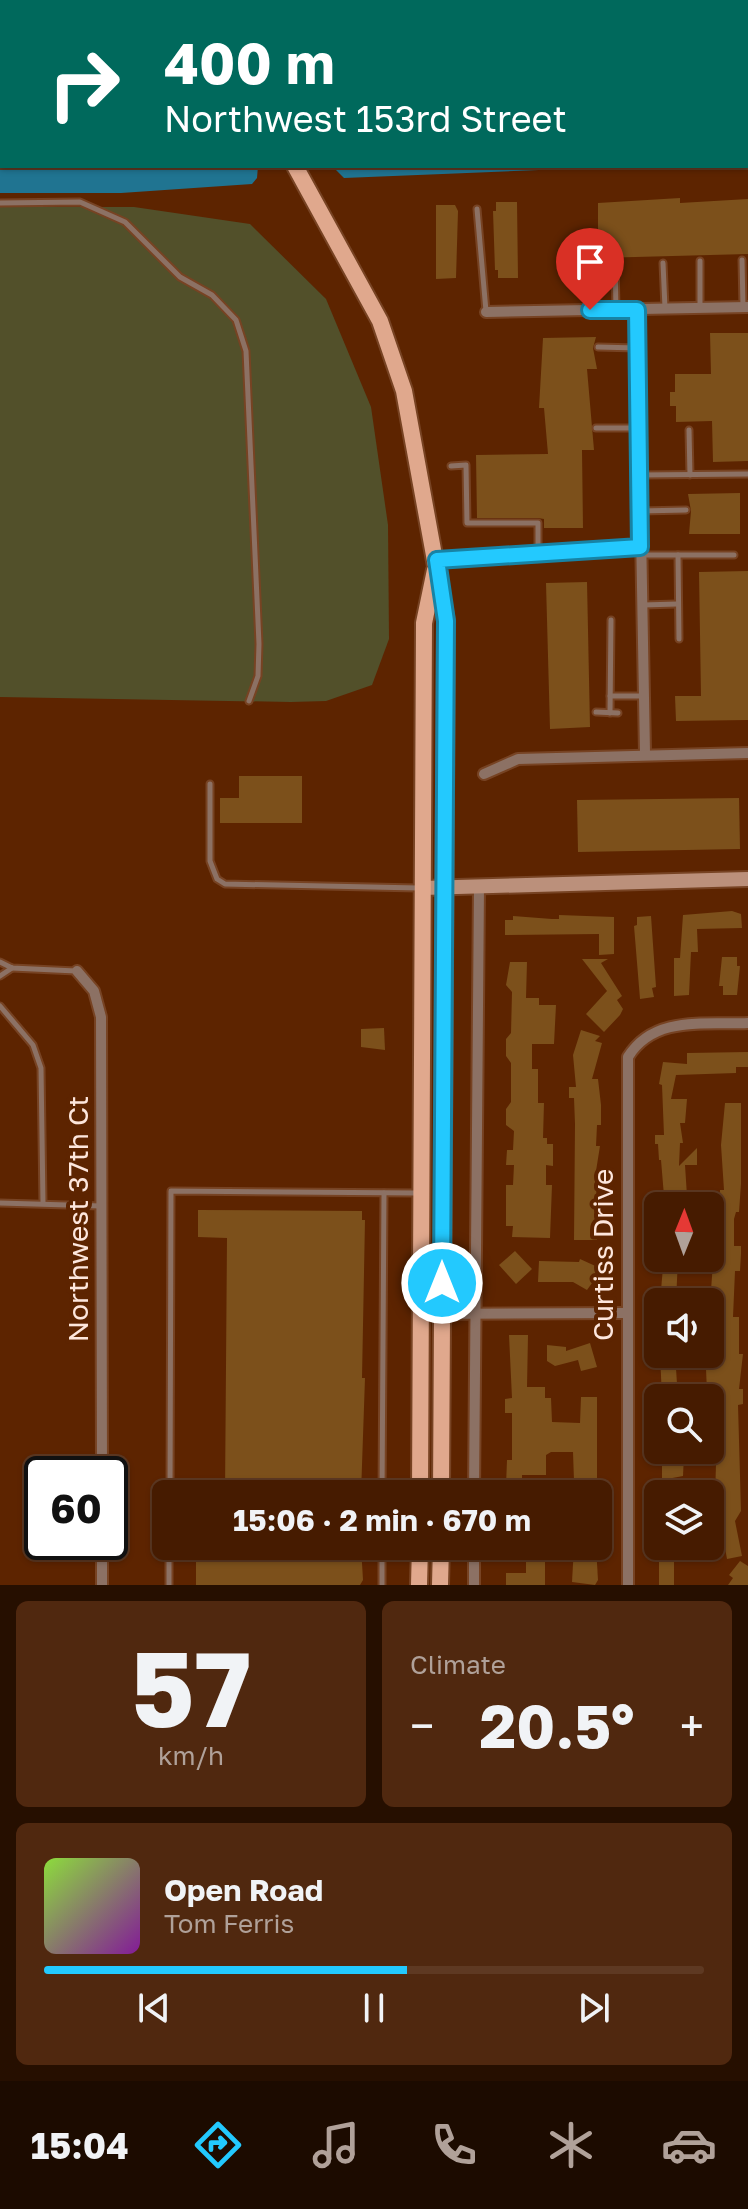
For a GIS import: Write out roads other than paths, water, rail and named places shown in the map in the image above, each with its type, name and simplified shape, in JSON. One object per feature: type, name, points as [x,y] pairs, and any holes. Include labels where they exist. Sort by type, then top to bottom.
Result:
[{"type":"main road","points":[[296,168],[380,321],[404,391],[446,621],[441,1480]]},
{"type":"main road","points":[[420,1480],[424,623],[437,560]]},
{"type":"main road","points":[[419,1585],[420,1560]]},
{"type":"main road","points":[[440,1585],[441,1560]]},
{"type":"street","points":[[486,312],[746,307]]},
{"type":"street","points":[[637,310],[645,753]]},
{"type":"street","points":[[437,560],[640,551]]},
{"type":"street","points":[[484,774],[518,759],[645,753],[748,753]]},
{"type":"street","points":[[422,888],[748,879]]},
{"type":"street","points":[[474,1480],[479,886]]},
{"type":"street","name":"Northwest 37th Ct","points":[[77,971],[94,991],[101,1017],[102,1456]]},
{"type":"street","name":"Curtiss Drive","points":[[628,1585],[628,1057],[644,1036],[661,1027],[748,1023]]},
{"type":"street","points":[[421,1314],[626,1313]]},
{"type":"street","points":[[102,1560],[102,1585]]},
{"type":"street","points":[[474,1560],[474,1585]]},
{"type":"lane","points":[[0,203],[80,202],[125,222],[180,277],[212,295],[236,320],[246,351],[259,628],[258,676],[249,701]]},
{"type":"lane","points":[[477,209],[486,312]]},
{"type":"lane","points":[[742,260],[746,307]]},
{"type":"lane","points":[[615,261],[616,310]]},
{"type":"lane","points":[[700,261],[700,308]]},
{"type":"lane","points":[[663,263],[665,309]]},
{"type":"lane","points":[[598,347],[637,348]]},
{"type":"lane","points":[[596,428],[638,428]]},
{"type":"lane","points":[[689,430],[690,475]]},
{"type":"lane","points":[[451,466],[466,465],[467,523],[538,523],[538,554]]},
{"type":"lane","points":[[639,475],[748,474]]},
{"type":"lane","points":[[639,511],[686,510]]},
{"type":"lane","points":[[640,551],[734,555]]},
{"type":"lane","points":[[678,555],[679,639]]},
{"type":"lane","points":[[642,605],[677,604]]},
{"type":"lane","points":[[610,713],[611,620]]},
{"type":"lane","points":[[610,696],[645,696]]},
{"type":"lane","points":[[596,712],[618,713]]},
{"type":"lane","points":[[210,784],[211,868],[217,879],[225,884],[422,888]]},
{"type":"lane","points":[[0,962],[12,968],[77,971]]},
{"type":"lane","points":[[0,976],[12,968]]},
{"type":"lane","points":[[0,1006],[33,1045],[41,1068],[43,1203]]},
{"type":"lane","points":[[170,1480],[171,1191],[421,1193]]},
{"type":"lane","points":[[382,1480],[384,1193]]},
{"type":"lane","points":[[0,1203],[102,1206]]},
{"type":"lane","points":[[169,1560],[169,1585]]},
{"type":"lane","points":[[382,1560],[382,1585]]},
{"type":"water","points":[[0,168],[258,168],[257,178],[252,184],[121,193],[0,193]]},
{"type":"water","points":[[334,168],[588,168],[344,178]]}]
